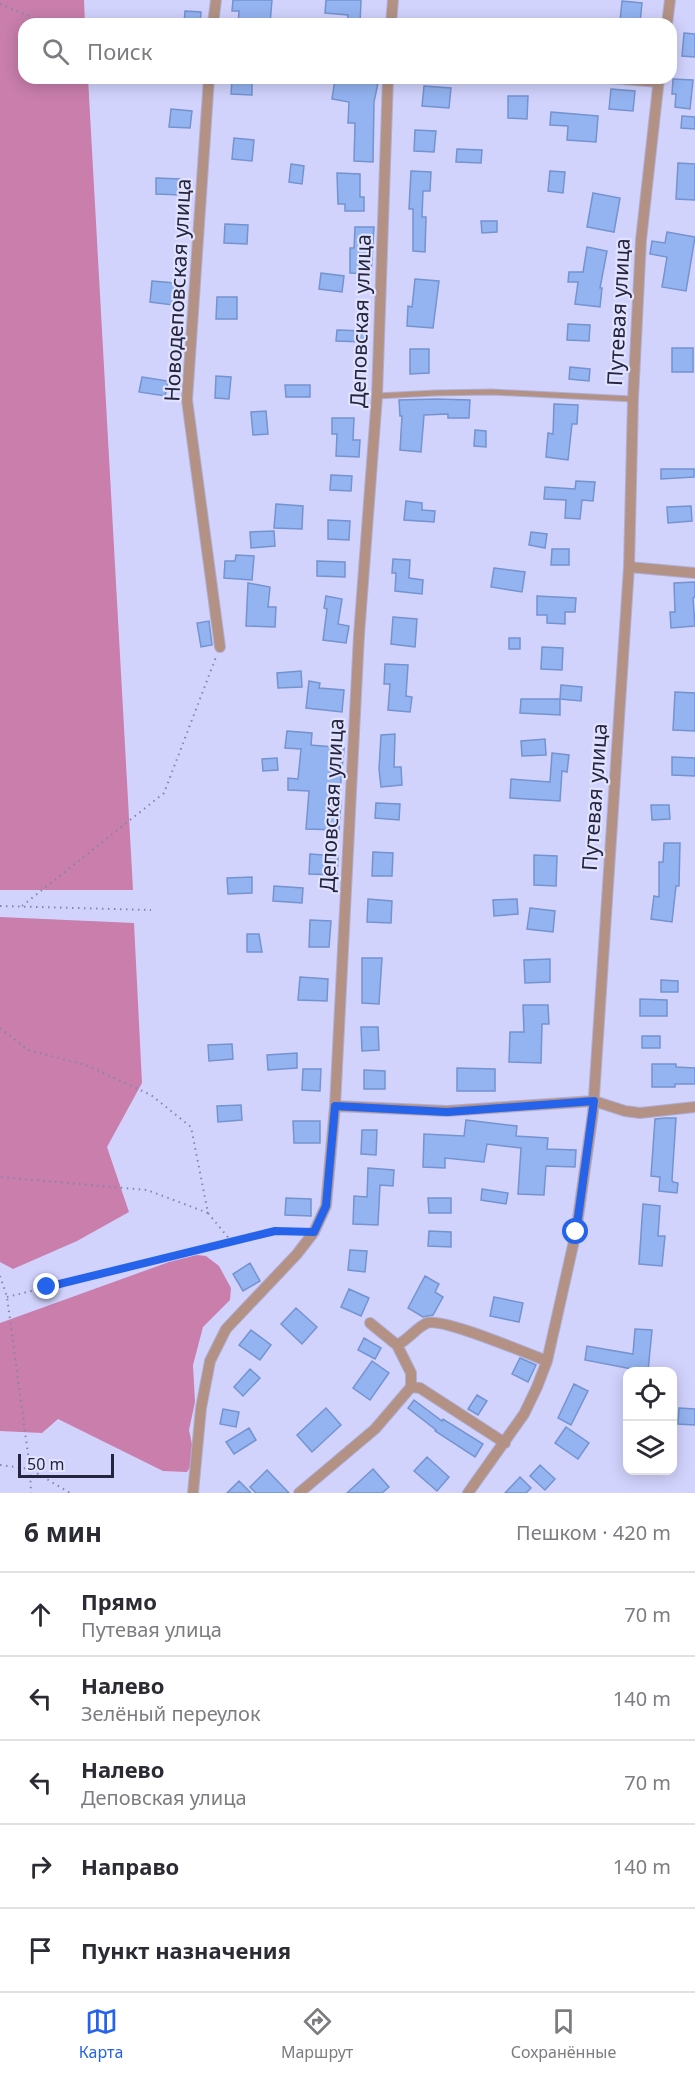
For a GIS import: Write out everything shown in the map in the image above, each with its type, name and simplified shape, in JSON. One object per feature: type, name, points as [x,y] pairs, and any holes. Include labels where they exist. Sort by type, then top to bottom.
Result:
[{"type":"street","points":[[214,18],[216,0]]},
{"type":"street","points":[[392,18],[393,0]]},
{"type":"street","points":[[668,18],[670,0]]},
{"type":"street","name":"Новодеповская улица","points":[[209,84],[188,400],[220,647]]},
{"type":"street","name":"Деповская улица","points":[[193,1493],[201,1408],[210,1361],[226,1329],[297,1254],[314,1232],[326,1206],[335,1106],[359,635],[377,396],[388,84]]},
{"type":"street","name":"Путевая улица","points":[[468,1493],[524,1414],[547,1361],[576,1232],[594,1101],[629,567],[633,399],[641,240],[659,84]]},
{"type":"street","points":[[629,567],[695,573]]},
{"type":"street","points":[[335,1106],[447,1112],[594,1101],[625,1111],[640,1113],[695,1107]]},
{"type":"street","points":[[397,1345],[407,1340],[426,1323],[435,1322],[479,1335],[547,1361]]},
{"type":"street","points":[[299,1493],[375,1429],[411,1387],[411,1374],[397,1345],[370,1323]]},
{"type":"street","points":[[411,1387],[420,1388],[505,1443]]},
{"type":"lane","points":[[377,396],[492,392],[633,399]]},
{"type":"path","points":[[0,4],[34,18]]},
{"type":"path","points":[[22,906],[164,792],[220,647]]},
{"type":"path","points":[[0,906],[151,910]]},
{"type":"path","points":[[0,1028],[28,1050],[86,1065],[151,1095],[191,1128],[208,1213],[231,1241]]},
{"type":"path","points":[[0,1177],[147,1190],[208,1213]]},
{"type":"path","points":[[7,1297],[275,1231],[314,1232]]},
{"type":"path","points":[[0,1276],[7,1297],[32,1493]]},
{"type":"path","points":[[0,1464],[30,1469],[70,1493]]},
{"type":"shaded area","points":[[0,0],[84,0],[85,18],[18,18],[18,84],[88,84],[133,890],[0,890]]},
{"type":"shaded area","points":[[0,917],[134,923],[142,1083],[107,1147],[129,1212],[77,1241],[13,1269],[0,1262]]},
{"type":"shaded area","points":[[197,1255],[206,1256],[219,1266],[231,1288],[230,1300],[203,1327],[193,1365],[195,1402],[189,1430],[195,1459],[187,1472],[163,1471],[58,1419],[42,1433],[0,1431],[0,1323],[169,1262]]},
{"type":"building","points":[[233,0],[272,0],[270,18],[238,18],[239,11],[232,11]]},
{"type":"building","points":[[326,0],[361,0],[360,18],[325,13]]},
{"type":"building","points":[[622,1],[642,3],[640,18],[620,18]]},
{"type":"building","points":[[185,11],[201,12],[200,18],[184,18]]},
{"type":"building","points":[[684,33],[695,34],[695,57],[682,56]]},
{"type":"building","points":[[677,79],[693,80],[690,109],[675,107],[676,94],[672,94],[673,84],[677,84]]},
{"type":"building","points":[[232,84],[252,84],[252,95],[231,94]]},
{"type":"building","points":[[334,84],[378,84],[374,102],[373,162],[354,161],[355,123],[348,123],[349,102],[332,99]]},
{"type":"building","points":[[424,86],[451,88],[449,108],[422,106]]},
{"type":"building","points":[[611,89],[635,91],[633,111],[609,109]]},
{"type":"building","points":[[508,96],[528,96],[527,119],[508,118]]},
{"type":"building","points":[[171,109],[192,111],[190,128],[169,127]]},
{"type":"building","points":[[551,112],[598,116],[596,142],[567,140],[568,126],[550,125]]},
{"type":"building","points":[[682,116],[695,117],[695,129],[681,128]]},
{"type":"building","points":[[415,130],[436,131],[434,152],[414,151]]},
{"type":"building","points":[[234,138],[254,140],[252,161],[232,159]]},
{"type":"building","points":[[457,149],[482,150],[481,163],[456,162]]},
{"type":"building","points":[[678,163],[695,164],[695,200],[676,199]]},
{"type":"building","points":[[291,164],[304,166],[302,184],[289,182]]},
{"type":"building","points":[[411,171],[431,172],[430,191],[423,191],[422,217],[426,217],[425,252],[413,251],[413,209],[409,209]]},
{"type":"building","points":[[550,171],[565,172],[563,193],[548,191]]},
{"type":"building","points":[[337,173],[360,174],[360,197],[364,197],[364,211],[345,211],[345,204],[338,204]]},
{"type":"building","points":[[156,178],[181,179],[181,195],[156,194]]},
{"type":"building","points":[[593,193],[620,198],[614,232],[587,227]]},
{"type":"building","points":[[481,221],[497,221],[497,232],[482,233]]},
{"type":"building","points":[[225,224],[248,225],[247,244],[224,243]]},
{"type":"building","points":[[355,227],[374,227],[371,274],[350,273],[350,248],[354,248]]},
{"type":"building","points":[[667,232],[695,237],[686,291],[662,287],[667,257],[650,254],[652,241],[665,243]]},
{"type":"building","points":[[587,247],[607,251],[600,288],[602,288],[600,307],[575,304],[578,282],[568,282],[569,272],[583,272]]},
{"type":"building","points":[[321,273],[344,276],[342,292],[319,289]]},
{"type":"building","points":[[415,279],[439,281],[433,328],[407,326],[408,306],[412,307]]},
{"type":"building","points":[[152,281],[175,283],[173,305],[150,302]]},
{"type":"building","points":[[217,297],[237,297],[237,319],[216,319]]},
{"type":"building","points":[[568,324],[590,325],[589,341],[567,340]]},
{"type":"building","points":[[337,330],[365,331],[364,342],[336,341]]},
{"type":"building","points":[[672,348],[693,348],[693,372],[672,372]]},
{"type":"building","points":[[410,349],[429,349],[429,373],[410,374]]},
{"type":"building","points":[[570,367],[590,369],[589,381],[569,379]]},
{"type":"building","points":[[216,376],[231,377],[229,399],[215,398]]},
{"type":"building","points":[[142,377],[168,381],[165,396],[139,392]]},
{"type":"building","points":[[285,385],[310,385],[310,397],[286,397]]},
{"type":"building","points":[[399,400],[470,400],[469,418],[448,418],[448,414],[424,415],[421,452],[400,450],[402,416],[400,416]]},
{"type":"building","points":[[554,404],[578,405],[577,424],[572,424],[568,460],[546,457],[548,433],[553,434]]},
{"type":"building","points":[[266,411],[268,434],[253,435],[251,412]]},
{"type":"building","points":[[332,418],[354,418],[353,440],[360,440],[359,457],[336,456],[337,434],[332,434]]},
{"type":"building","points":[[475,430],[486,431],[486,447],[474,446]]},
{"type":"building","points":[[661,469],[694,469],[694,477],[661,479]]},
{"type":"building","points":[[331,475],[352,476],[351,491],[330,490]]},
{"type":"building","points":[[576,481],[595,482],[593,501],[582,500],[580,519],[565,518],[566,500],[544,499],[545,487],[575,489]]},
{"type":"building","points":[[406,501],[422,503],[422,510],[435,511],[434,522],[404,520]]},
{"type":"building","points":[[276,504],[303,506],[302,529],[274,528]]},
{"type":"building","points":[[691,506],[692,521],[668,523],[667,507]]},
{"type":"building","points":[[328,520],[350,521],[349,540],[328,539]]},
{"type":"building","points":[[274,531],[275,546],[251,548],[250,532]]},
{"type":"building","points":[[531,532],[547,534],[545,548],[529,545]]},
{"type":"building","points":[[552,549],[569,549],[569,565],[551,565]]},
{"type":"building","points":[[236,555],[254,556],[252,580],[224,578],[225,561],[235,561]]},
{"type":"building","points":[[393,559],[410,560],[409,578],[423,580],[422,594],[395,591],[396,573],[392,573]]},
{"type":"building","points":[[317,561],[345,562],[345,577],[317,576]]},
{"type":"building","points":[[494,568],[525,572],[522,592],[491,587]]},
{"type":"building","points":[[695,582],[695,597],[693,598],[695,626],[671,628],[670,612],[675,612],[674,583]]},
{"type":"building","points":[[248,583],[270,587],[268,607],[276,607],[275,627],[246,626]]},
{"type":"building","points":[[326,596],[342,599],[338,624],[349,626],[346,643],[323,640],[327,609],[324,608]]},
{"type":"building","points":[[537,596],[576,598],[575,612],[565,612],[565,624],[547,623],[547,615],[537,615]]},
{"type":"building","points":[[393,617],[417,619],[415,647],[391,644]]},
{"type":"building","points":[[209,621],[212,645],[201,647],[197,623]]},
{"type":"building","points":[[509,638],[520,638],[520,649],[509,649]]},
{"type":"building","points":[[542,647],[563,648],[562,670],[541,669]]},
{"type":"building","points":[[385,664],[408,665],[406,696],[412,697],[410,712],[388,710],[390,684],[384,684]]},
{"type":"building","points":[[301,671],[302,687],[278,688],[277,673]]},
{"type":"building","points":[[309,681],[320,683],[319,688],[344,690],[342,712],[306,708]]},
{"type":"building","points":[[561,685],[582,687],[581,701],[560,699]]},
{"type":"building","points":[[675,692],[695,693],[695,731],[673,730]]},
{"type":"building","points":[[521,699],[560,699],[560,715],[520,713]]},
{"type":"building","points":[[287,731],[312,733],[311,745],[344,748],[340,790],[336,791],[336,801],[341,801],[339,830],[306,829],[309,791],[288,790],[288,778],[298,779],[301,749],[285,748]]},
{"type":"building","points":[[395,734],[394,767],[401,767],[402,785],[381,787],[379,769],[381,735]]},
{"type":"building","points":[[545,739],[546,755],[522,756],[521,741]]},
{"type":"building","points":[[552,753],[569,755],[567,772],[562,771],[560,801],[510,798],[511,779],[550,782]]},
{"type":"building","points":[[672,757],[695,758],[695,776],[672,775]]},
{"type":"building","points":[[277,758],[278,770],[263,771],[262,759]]},
{"type":"building","points":[[376,803],[400,804],[399,820],[375,818]]},
{"type":"building","points":[[651,805],[669,805],[670,819],[652,820]]},
{"type":"building","points":[[664,843],[680,843],[679,886],[676,886],[672,922],[651,919],[654,896],[659,897],[659,862],[663,862]]},
{"type":"building","points":[[373,852],[393,853],[392,876],[372,876]]},
{"type":"building","points":[[310,854],[338,856],[337,875],[309,874]]},
{"type":"building","points":[[534,855],[557,856],[556,886],[534,885]]},
{"type":"building","points":[[252,877],[252,893],[228,894],[227,878]]},
{"type":"building","points":[[274,886],[303,888],[302,903],[273,901]]},
{"type":"building","points":[[368,899],[392,901],[391,923],[367,922]]},
{"type":"building","points":[[517,899],[518,914],[494,916],[493,900]]},
{"type":"building","points":[[530,908],[555,911],[553,932],[527,929]]},
{"type":"building","points":[[310,920],[331,921],[329,947],[309,947]]},
{"type":"building","points":[[247,934],[259,934],[262,952],[247,952]]},
{"type":"building","points":[[362,958],[382,958],[379,1004],[362,1003]]},
{"type":"building","points":[[550,959],[550,982],[525,983],[524,960]]},
{"type":"building","points":[[300,977],[328,979],[327,1001],[298,1000]]},
{"type":"building","points":[[661,980],[678,981],[678,992],[661,992]]},
{"type":"building","points":[[640,999],[667,1000],[667,1016],[640,1016]]},
{"type":"building","points":[[523,1005],[548,1005],[549,1024],[542,1024],[541,1063],[509,1062],[510,1032],[524,1032]]},
{"type":"building","points":[[361,1027],[378,1027],[379,1050],[362,1051]]},
{"type":"building","points":[[642,1036],[660,1036],[660,1048],[642,1048]]},
{"type":"building","points":[[232,1044],[233,1059],[209,1061],[208,1045]]},
{"type":"building","points":[[297,1053],[297,1068],[268,1070],[267,1055]]},
{"type":"building","points":[[652,1064],[676,1064],[676,1067],[695,1068],[695,1084],[652,1087]]},
{"type":"building","points":[[457,1068],[495,1069],[495,1091],[457,1091]]},
{"type":"building","points":[[303,1069],[321,1069],[320,1091],[302,1090]]},
{"type":"building","points":[[364,1070],[385,1071],[385,1089],[364,1089]]},
{"type":"building","points":[[241,1105],[242,1120],[218,1122],[217,1106]]},
{"type":"building","points":[[676,1118],[672,1180],[678,1183],[677,1193],[659,1191],[660,1177],[651,1176],[655,1119]]},
{"type":"building","points":[[466,1120],[517,1126],[516,1136],[548,1138],[547,1149],[576,1150],[575,1167],[546,1166],[544,1195],[518,1194],[521,1148],[487,1144],[484,1162],[445,1158],[445,1168],[423,1167],[424,1134],[464,1136]]},
{"type":"building","points":[[293,1121],[320,1121],[320,1143],[294,1143]]},
{"type":"building","points":[[362,1130],[377,1130],[376,1155],[361,1154]]},
{"type":"building","points":[[368,1168],[394,1170],[393,1186],[380,1185],[378,1225],[353,1224],[354,1196],[367,1197]]},
{"type":"building","points":[[482,1189],[508,1193],[506,1204],[481,1200]]},
{"type":"building","points":[[286,1198],[311,1199],[311,1216],[285,1215]]},
{"type":"building","points":[[428,1198],[451,1198],[451,1213],[429,1213]]},
{"type":"building","points":[[643,1204],[660,1206],[658,1236],[665,1236],[662,1266],[639,1264]]},
{"type":"building","points":[[429,1231],[451,1232],[451,1247],[428,1246]]},
{"type":"building","points":[[350,1250],[367,1251],[365,1272],[348,1270]]},
{"type":"building","points":[[250,1263],[260,1281],[243,1291],[233,1274]]},
{"type":"building","points":[[425,1276],[439,1284],[435,1292],[443,1297],[433,1315],[423,1317],[408,1308]]},
{"type":"building","points":[[349,1289],[369,1298],[361,1316],[341,1307]]},
{"type":"building","points":[[494,1297],[523,1303],[519,1322],[490,1316]]},
{"type":"building","points":[[296,1308],[317,1327],[302,1344],[281,1324]]},
{"type":"building","points":[[635,1329],[652,1330],[648,1367],[623,1367],[585,1360],[587,1346],[633,1354]]},
{"type":"building","points":[[251,1330],[271,1345],[260,1360],[239,1345]]},
{"type":"building","points":[[364,1338],[381,1348],[375,1359],[358,1350]]},
{"type":"building","points":[[520,1358],[536,1365],[528,1382],[512,1374]]},
{"type":"building","points":[[372,1361],[389,1373],[370,1400],[353,1388]]},
{"type":"building","points":[[250,1369],[260,1378],[243,1396],[234,1387]]},
{"type":"building","points":[[574,1384],[588,1391],[571,1425],[558,1418]]},
{"type":"building","points":[[477,1395],[487,1401],[478,1415],[468,1409]]},
{"type":"building","points":[[414,1400],[442,1421],[443,1419],[483,1444],[475,1457],[435,1431],[408,1408]]},
{"type":"building","points":[[326,1408],[341,1425],[312,1452],[297,1435]]},
{"type":"building","points":[[679,1408],[695,1409],[695,1425],[678,1424]]},
{"type":"building","points":[[223,1409],[239,1412],[236,1427],[220,1424]]},
{"type":"building","points":[[566,1427],[589,1443],[578,1459],[555,1443]]},
{"type":"building","points":[[249,1428],[256,1440],[234,1454],[226,1442]]},
{"type":"building","points":[[427,1457],[449,1477],[437,1491],[414,1471]]},
{"type":"building","points":[[540,1465],[555,1479],[545,1490],[530,1476]]},
{"type":"building","points":[[373,1469],[389,1487],[382,1493],[347,1493]]},
{"type":"building","points":[[267,1470],[289,1493],[256,1493],[250,1487]]},
{"type":"building","points":[[520,1477],[531,1488],[526,1493],[505,1493]]},
{"type":"building","points":[[239,1481],[251,1493],[227,1493]]},
{"type":"route","points":[[47,1287],[275,1231],[314,1232],[322,1219],[326,1206],[335,1106],[447,1112],[594,1101],[576,1232]]}]
